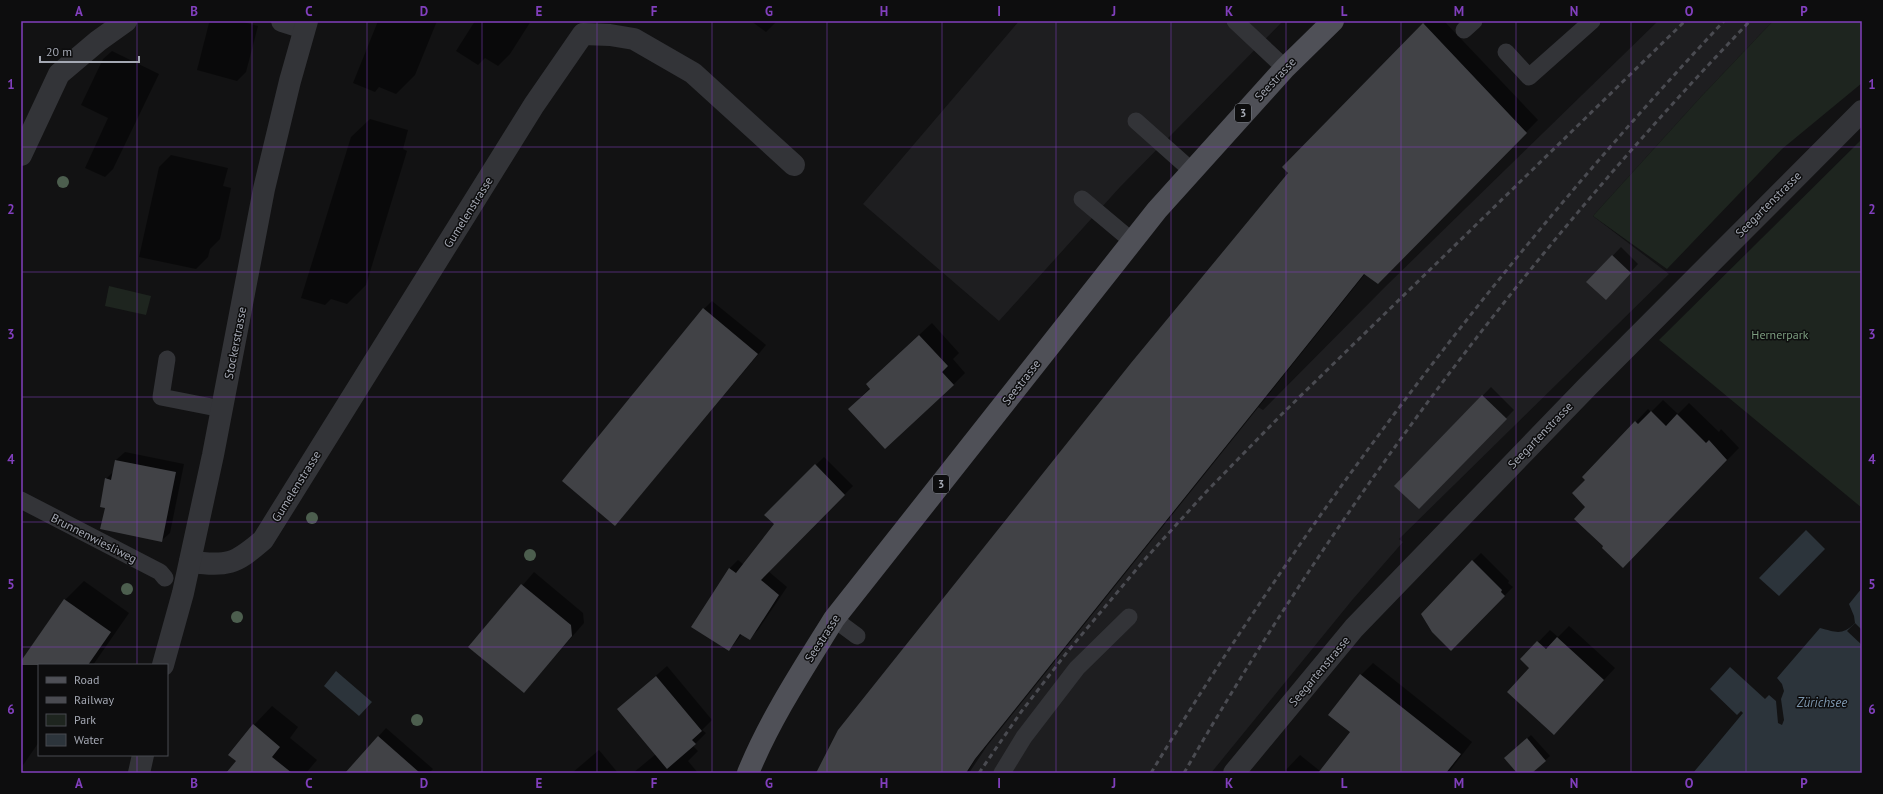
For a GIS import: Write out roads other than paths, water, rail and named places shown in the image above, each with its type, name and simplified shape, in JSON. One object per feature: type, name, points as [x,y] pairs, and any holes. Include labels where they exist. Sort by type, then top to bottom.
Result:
[{"type":"main road","name":"Seestrasse","points":[[748,773],[757,751],[797,679],[834,619],[1132,241],[1191,170],[1284,68],[1333,21]]},
{"type":"street","points":[[21,155],[59,74],[98,41],[126,21]]},
{"type":"street","points":[[282,21],[306,25]]},
{"type":"street","name":"Stockerstrasse","points":[[163,664],[190,562],[222,409],[264,189],[306,25]]},
{"type":"street","name":"Gumelenstrasse","points":[[190,562],[220,565],[234,561],[245,555],[263,540],[534,105],[583,34],[610,35],[634,39],[693,73],[794,165]]},
{"type":"street","name":"Seegartenstrasse","points":[[1234,773],[1354,628],[1586,387],[1862,110]]},
{"type":"street","points":[[139,773],[143,756]]},
{"type":"lane","points":[[1235,21],[1284,68]]},
{"type":"lane","points":[[1506,52],[1529,77],[1592,21]]},
{"type":"lane","points":[[1136,121],[1191,170]]},
{"type":"lane","points":[[1082,199],[1132,241]]},
{"type":"lane","points":[[168,359],[161,397],[222,409]]},
{"type":"lane","name":"Brunnenwiesliweg","points":[[21,500],[160,572],[165,578]]},
{"type":"lane","points":[[1002,773],[1024,737],[1077,668],[1129,617]]},
{"type":"lane","points":[[834,619],[857,636]]},
{"type":"water","points":[[1806,530],[1825,549],[1779,596],[1759,578]]},
{"type":"water","name":"Zürichsee","points":[[1862,588],[1862,773],[1693,773],[1743,713],[1741,711],[1737,715],[1710,689],[1730,667],[1765,699],[1769,695],[1776,701],[1778,723],[1782,725],[1784,720],[1781,699],[1784,691],[1782,684],[1777,678],[1820,628],[1839,632],[1846,630],[1855,623],[1849,604]]},
{"type":"water","points":[[336,671],[372,702],[359,716],[324,686]]},
{"type":"railway","points":[[979,773],[1021,712],[1068,651],[1146,558],[1206,492],[1282,414],[1685,21]]},
{"type":"railway","points":[[1151,773],[1209,680],[1269,590],[1310,530],[1407,397],[1457,332],[1560,205],[1668,81],[1724,21]]},
{"type":"railway","points":[[1184,773],[1244,672],[1308,573],[1375,475],[1444,380],[1517,287],[1592,196],[1670,107],[1750,21]]},
{"type":"park label","name":"Hernerpark","points":[[1780,334]]}]
